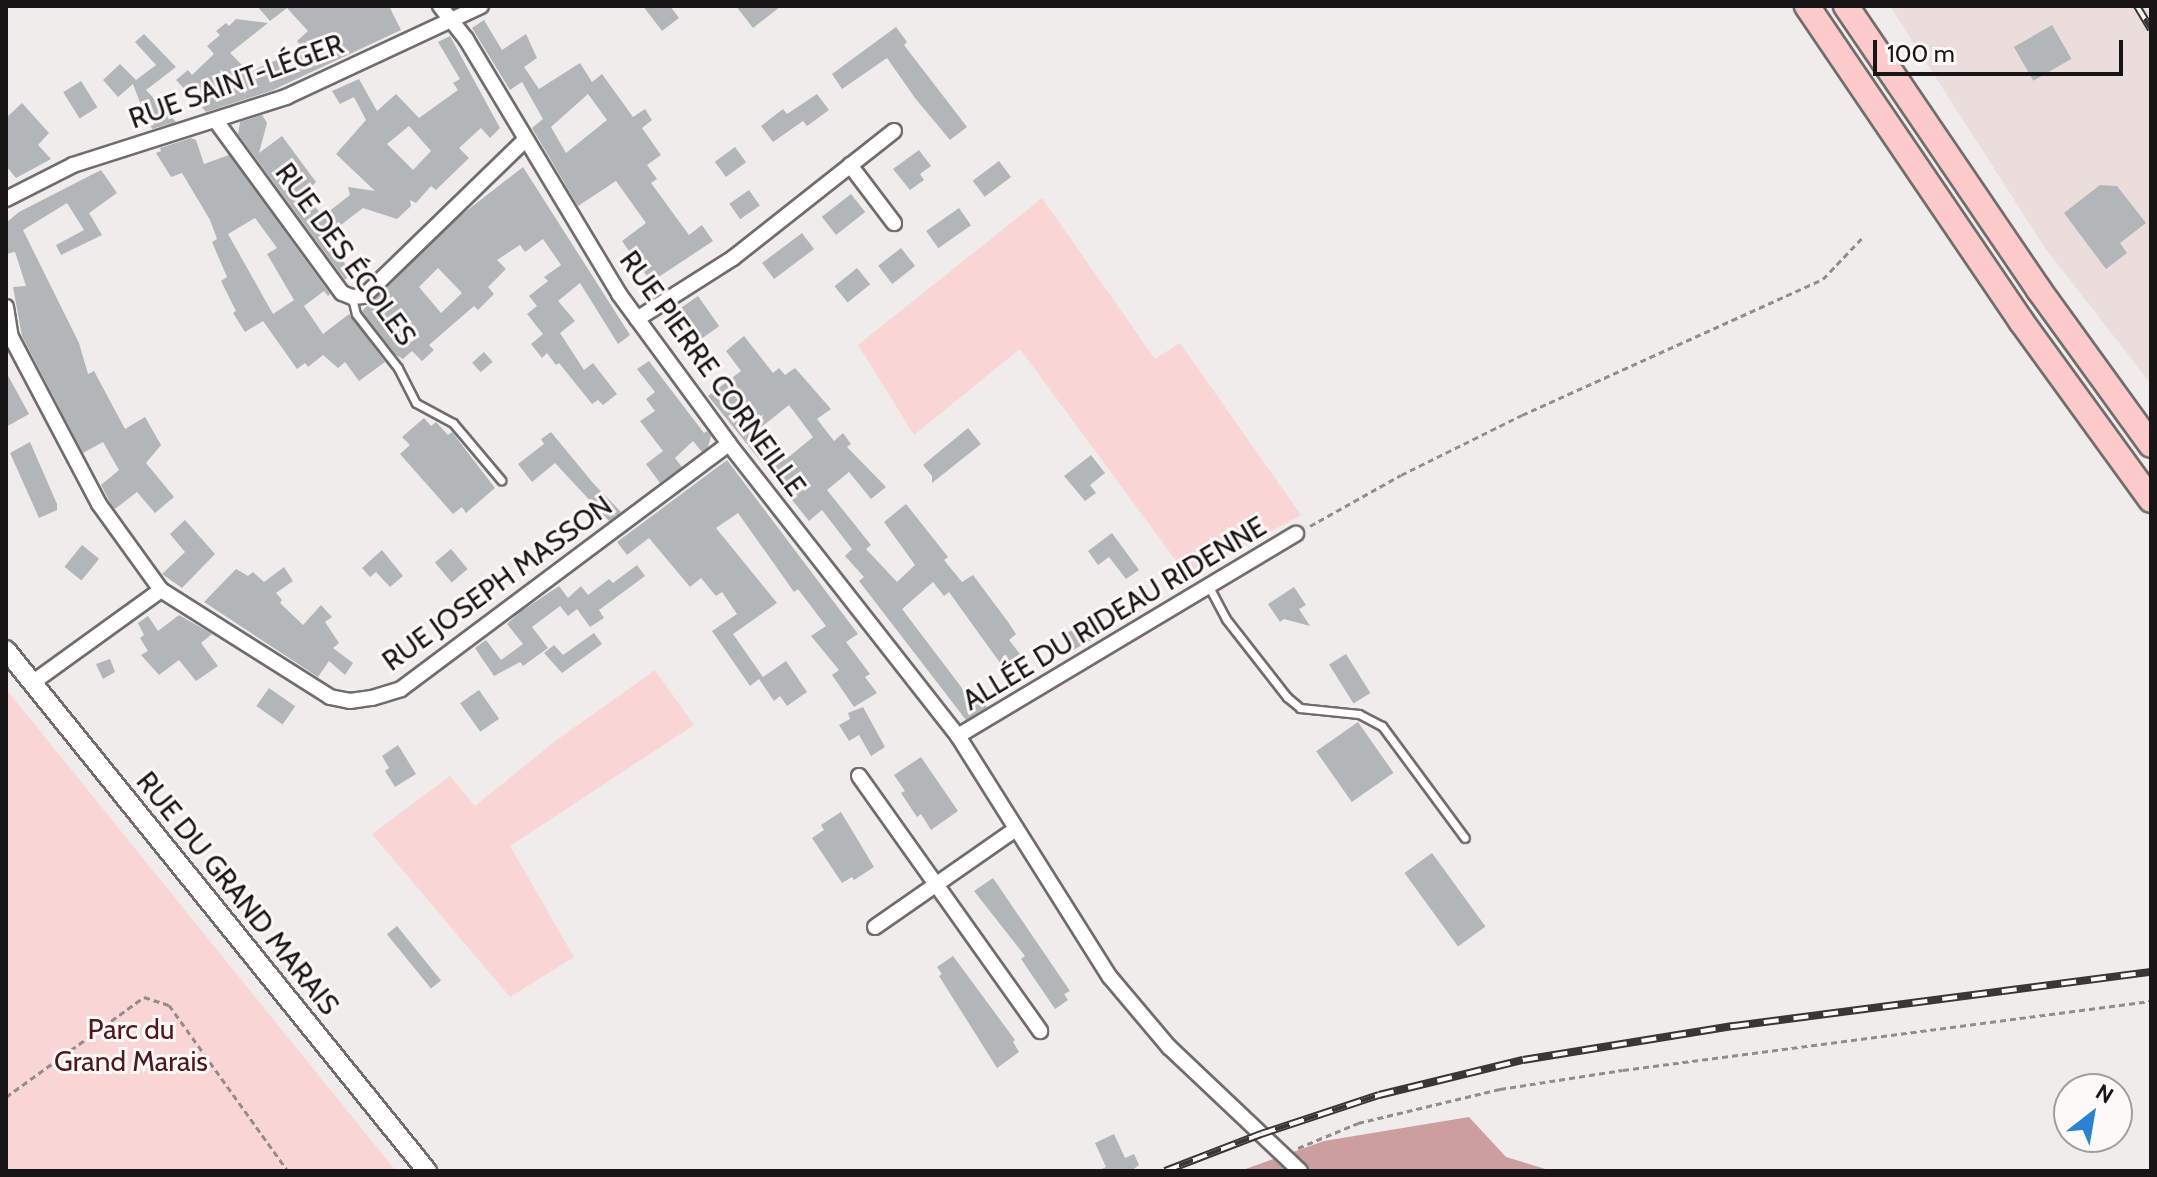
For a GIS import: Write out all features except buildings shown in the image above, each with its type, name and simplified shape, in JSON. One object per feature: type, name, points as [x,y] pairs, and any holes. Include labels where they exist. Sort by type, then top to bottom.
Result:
[{"type":"highway","points":[[1807,6],[2003,295],[2151,500]]},
{"type":"highway","points":[[1846,6],[2039,290],[2151,445]]},
{"type":"street","name":"RUE PIERRE CORNEILLE","points":[[440,6],[454,21],[637,319],[729,444],[958,736],[1129,1002],[1169,1047],[1300,1171]]},
{"type":"street","name":"RUE SAINT-LÉGER","points":[[6,199],[73,165],[286,97],[481,6]]},
{"type":"street","name":"RUE DES ÉCOLES","points":[[216,121],[342,293],[352,297]]},
{"type":"street","points":[[637,319],[733,258],[894,131]]},
{"type":"street","points":[[352,297],[364,296],[525,140]]},
{"type":"street","points":[[850,165],[894,223]]},
{"type":"street","points":[[6,307],[11,337],[99,504],[161,590],[32,683]]},
{"type":"street","name":"RUE JOSEPH MASSON","points":[[161,590],[330,697],[350,701],[372,698],[401,689],[729,444]]},
{"type":"street","name":"ALLÉE DU RIDEAU RIDENNE","points":[[958,736],[1296,534]]},
{"type":"street","name":"RUE DU GRAND MARAIS","points":[[6,650],[427,1171]]},
{"type":"street","points":[[859,776],[933,885],[949,902],[1040,1031]]},
{"type":"street","points":[[875,927],[1016,829]]},
{"type":"lane","name":"RUE DES ÉCOLES","points":[[352,297],[356,314],[398,368],[416,403],[453,423],[501,480]]},
{"type":"lane","points":[[1208,585],[1226,619],[1287,697],[1300,708],[1359,714],[1382,726],[1465,838]]},
{"type":"path","points":[[1296,534],[1401,475],[1522,415],[1823,279],[1863,237]]},
{"type":"path","points":[[7,1095],[144,997],[169,1005],[288,1171]]},
{"type":"path","points":[[1284,1155],[1358,1123],[1500,1089],[2151,1001]]},
{"type":"shaded area","points":[[1890,6],[2151,6],[2151,384],[2045,248]]},
{"type":"shaded area","points":[[1469,1117],[1506,1157],[1552,1171],[1240,1171],[1324,1141]]},
{"type":"green space","points":[[1042,198],[1155,359],[1180,343],[1301,515],[1188,577],[1020,349],[914,435],[858,345]]},
{"type":"green space","points":[[655,670],[694,725],[510,846],[574,957],[510,997],[372,834],[450,776],[475,806],[554,742]]},
{"type":"green space","name":"Parc du Grand Marais","points":[[6,689],[396,1171],[6,1171]]},
{"type":"railway","points":[[2137,6],[2151,29]]},
{"type":"railway","points":[[1165,1171],[1261,1134],[1379,1095],[1523,1060],[1734,1026],[2151,972]]}]
